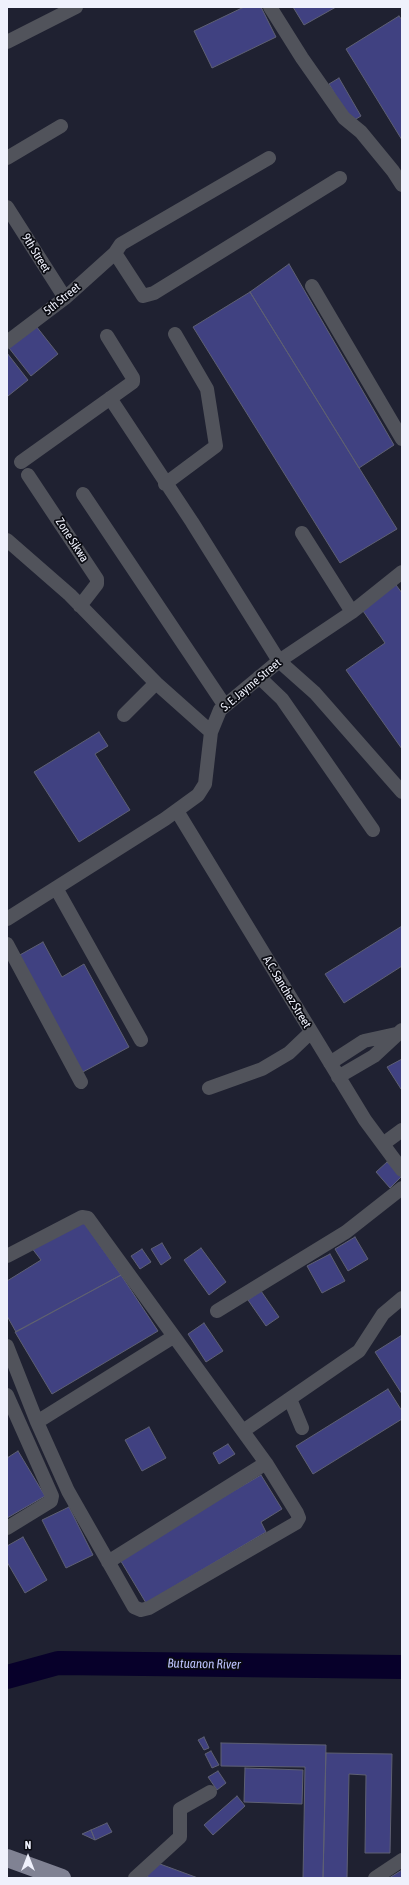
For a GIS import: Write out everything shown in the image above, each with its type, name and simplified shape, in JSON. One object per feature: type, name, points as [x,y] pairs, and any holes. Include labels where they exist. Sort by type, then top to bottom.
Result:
[{"type":"main road","points":[[7,1858],[62,1878]]},
{"type":"street","points":[[7,42],[76,7]]},
{"type":"street","points":[[270,7],[302,58],[344,118],[361,132],[393,171],[402,185]]},
{"type":"street","points":[[7,158],[61,126]]},
{"type":"street","name":"5th Street","points":[[7,342],[65,298],[115,253],[121,244],[269,158]]},
{"type":"street","points":[[115,253],[143,296],[154,293],[340,178]]},
{"type":"street","name":"9th Street","points":[[7,207],[65,298]]},
{"type":"street","points":[[312,286],[402,439]]},
{"type":"street","points":[[165,484],[216,446],[207,389],[175,334]]},
{"type":"street","points":[[21,462],[133,382],[134,379],[107,336]]},
{"type":"street","points":[[110,398],[165,484],[192,522],[279,661],[315,693],[402,792]]},
{"type":"street","name":"Zone Sikwa","points":[[28,475],[97,579],[97,584],[80,606]]},
{"type":"street","points":[[83,494],[225,706]]},
{"type":"street","points":[[302,533],[352,612]]},
{"type":"street","points":[[7,540],[70,595],[156,683],[211,732]]},
{"type":"street","name":"S. E. Jayme Street","points":[[7,919],[177,811],[198,795],[205,784],[211,732],[220,710],[279,661],[352,612],[402,572]]},
{"type":"street","points":[[259,677],[282,699],[373,830]]},
{"type":"street","points":[[124,715],[156,683]]},
{"type":"street","name":"A.C. Sanchez Street","points":[[177,811],[338,1077],[365,1120],[402,1170]]},
{"type":"street","points":[[56,888],[141,1040]]},
{"type":"street","points":[[7,944],[81,1082]]},
{"type":"street","points":[[209,1088],[262,1069],[289,1053],[311,1032]]},
{"type":"street","points":[[330,1063],[364,1041],[399,1032]]},
{"type":"street","points":[[338,1077],[374,1056],[399,1032]]},
{"type":"street","points":[[383,1144],[402,1130]]},
{"type":"street","points":[[217,1311],[346,1232],[402,1188]]},
{"type":"street","points":[[7,1256],[85,1217],[266,1463],[297,1513],[299,1518],[296,1524],[149,1608],[141,1610],[134,1607],[68,1491],[37,1422],[7,1346]]},
{"type":"street","points":[[243,1431],[359,1351],[383,1314],[402,1298]]},
{"type":"street","points":[[37,1422],[173,1337]]},
{"type":"street","points":[[7,1395],[52,1496],[51,1500],[7,1528]]},
{"type":"street","points":[[290,1399],[302,1428]]},
{"type":"street","points":[[108,1562],[266,1463]]},
{"type":"street","points":[[135,1878],[180,1837],[180,1809],[210,1792]]},
{"type":"street","points":[[375,1878],[402,1860]]},
{"type":"building","points":[[244,7],[261,7],[276,37],[212,68],[194,31]]},
{"type":"building","points":[[293,7],[336,7],[304,25]]},
{"type":"building","points":[[399,16],[402,20],[402,140],[346,49]]},
{"type":"building","points":[[339,78],[361,116],[351,122],[329,84]]},
{"type":"building","points":[[289,264],[394,445],[359,468],[250,292]]},
{"type":"building","points":[[250,292],[397,529],[340,563],[193,327]]},
{"type":"building","points":[[36,326],[58,354],[31,376],[9,348]]},
{"type":"building","points":[[7,353],[28,380],[8,396],[7,394]]},
{"type":"building","points":[[396,585],[402,593],[402,749],[346,670],[385,643],[361,608]]},
{"type":"building","points":[[99,732],[108,746],[95,754],[130,810],[79,842],[34,772]]},
{"type":"building","points":[[402,926],[402,966],[344,1003],[325,974]]},
{"type":"building","points":[[43,942],[62,977],[84,964],[129,1047],[81,1073],[18,956]]},
{"type":"building","points":[[402,1059],[402,1088],[401,1089],[387,1067]]},
{"type":"building","points":[[387,1162],[401,1177],[390,1188],[376,1172]]},
{"type":"building","points":[[82,1220],[121,1275],[16,1332],[7,1316],[7,1281],[41,1260],[31,1247]]},
{"type":"building","points":[[355,1237],[368,1259],[348,1271],[335,1249]]},
{"type":"building","points":[[162,1243],[171,1258],[161,1265],[151,1249]]},
{"type":"building","points":[[201,1248],[226,1282],[209,1295],[184,1260]]},
{"type":"building","points":[[142,1249],[151,1262],[140,1269],[131,1256]]},
{"type":"building","points":[[330,1254],[345,1281],[322,1293],[307,1266]]},
{"type":"building","points":[[121,1275],[158,1331],[52,1394],[15,1332]]},
{"type":"building","points":[[261,1291],[279,1317],[266,1326],[248,1300]]},
{"type":"building","points":[[204,1323],[223,1351],[206,1362],[188,1334]]},
{"type":"building","points":[[402,1335],[402,1394],[375,1352]]},
{"type":"building","points":[[388,1389],[402,1411],[402,1419],[313,1474],[296,1446]]},
{"type":"building","points":[[149,1427],[166,1458],[142,1471],[125,1440]]},
{"type":"building","points":[[228,1444],[235,1454],[219,1464],[213,1453]]},
{"type":"building","points":[[18,1451],[45,1496],[7,1518],[7,1458]]},
{"type":"building","points":[[261,1475],[282,1509],[261,1522],[266,1532],[146,1603],[119,1558]]},
{"type":"building","points":[[69,1507],[93,1555],[66,1568],[42,1520]]},
{"type":"building","points":[[23,1537],[47,1580],[25,1593],[7,1562],[7,1546]]},
{"type":"building","points":[[204,1737],[209,1748],[204,1750],[198,1740]]},
{"type":"building","points":[[221,1743],[326,1745],[323,1878],[303,1878],[305,1767],[221,1766]]},
{"type":"building","points":[[211,1751],[219,1765],[212,1768],[205,1754]]},
{"type":"building","points":[[326,1753],[392,1754],[390,1853],[365,1853],[366,1775],[349,1774],[347,1878],[323,1878]]},
{"type":"building","points":[[245,1768],[303,1770],[302,1804],[244,1802]]},
{"type":"building","points":[[218,1771],[226,1783],[217,1790],[208,1777]]},
{"type":"building","points":[[237,1796],[245,1806],[213,1835],[204,1825]]},
{"type":"building","points":[[107,1823],[112,1832],[95,1840],[91,1830]]},
{"type":"building","points":[[91,1830],[95,1840],[82,1834]]},
{"type":"building","points":[[160,1864],[198,1878],[150,1878],[146,1876]]},
{"type":"building","points":[[402,1870],[402,1878],[389,1878]]},
{"type":"waterway","name":"Butuanon River","points":[[7,1677],[58,1663],[402,1667]]}]
